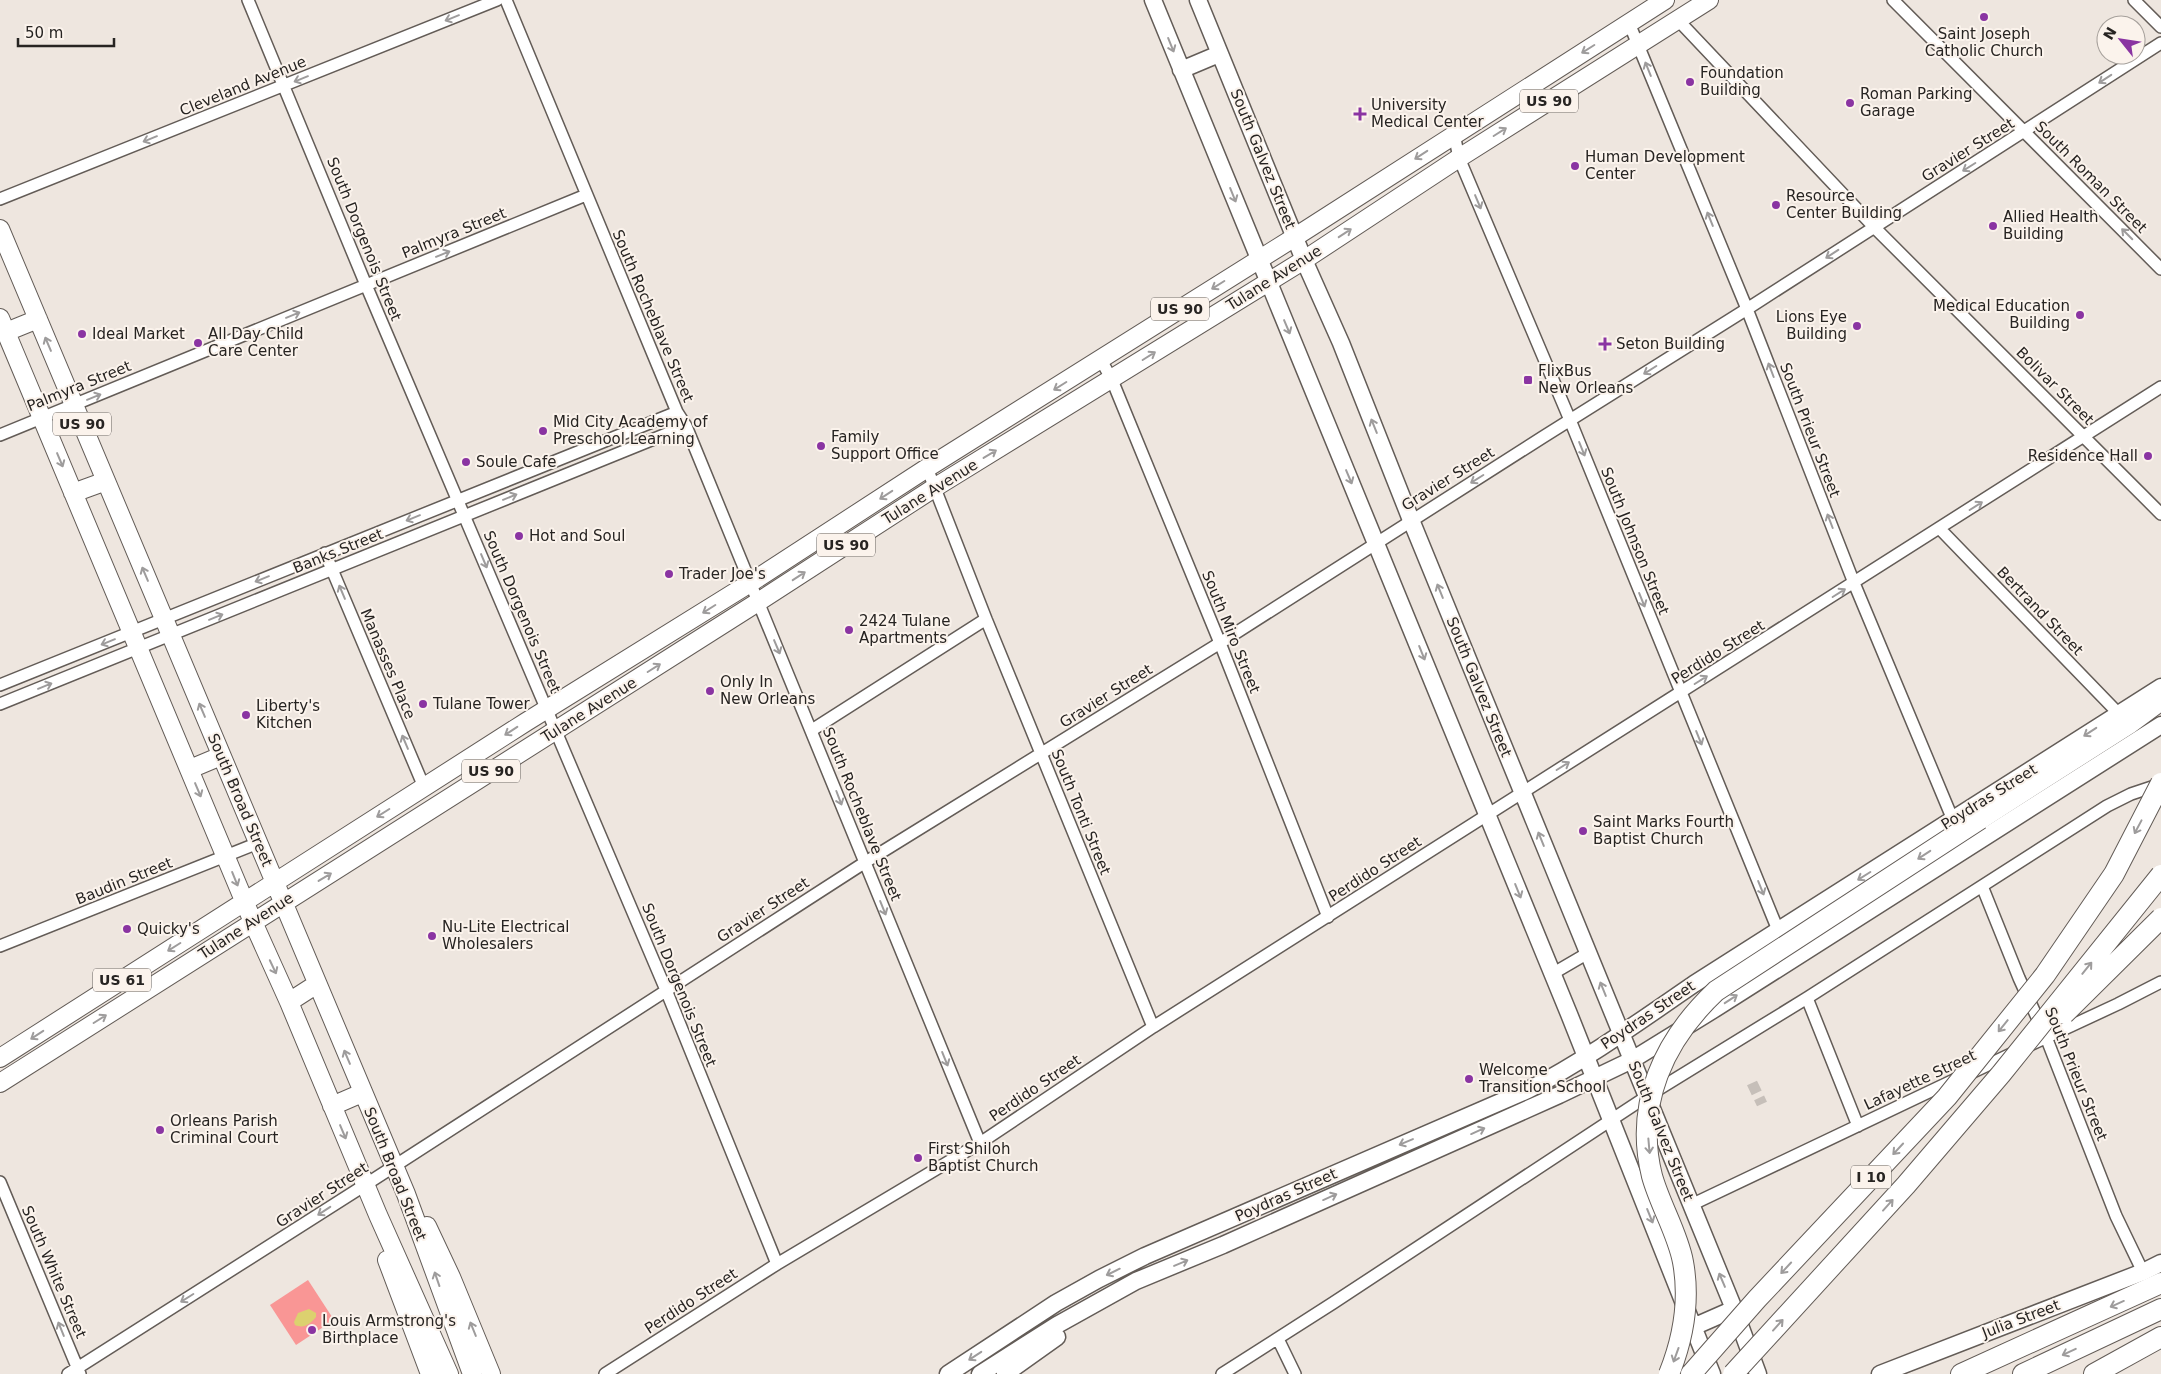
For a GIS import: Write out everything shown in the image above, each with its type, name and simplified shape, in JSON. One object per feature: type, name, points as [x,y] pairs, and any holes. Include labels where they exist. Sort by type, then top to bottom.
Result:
[{"type":"highway","points":[[1669,1374],[1678,1352],[1685,1317],[1685,1281],[1683,1260],[1652,1175],[1648,1143],[1652,1092],[1658,1072],[1669,1050],[1695,1011],[1716,991],[2161,700]]},
{"type":"highway","name":"I 10","points":[[1691,1374],[1757,1299],[1947,1097],[2045,975],[2114,874],[2161,784]]},
{"type":"highway","points":[[2001,1074],[2161,875]]},
{"type":"highway","name":"I 10","points":[[1733,1374],[1906,1185],[2001,1074],[2161,918]]},
{"type":"highway","points":[[1961,1374],[2161,1283]]},
{"type":"highway","points":[[2023,1374],[2161,1309]]},
{"type":"highway","points":[[2094,1374],[2161,1337]]},
{"type":"main road","name":"Tulane Avenue","points":[[0,1058],[546,709],[750,583],[927,468],[1295,237],[1665,0]]},
{"type":"main road","name":"Tulane Avenue","points":[[0,1083],[556,731],[934,488],[1304,260],[1459,158],[1709,0]]},
{"type":"main road","name":"South Broad Street","points":[[0,229],[394,1167],[472,1374]]},
{"type":"main road","points":[[3,325],[38,319]]},
{"type":"main road","name":"South Broad Street","points":[[3,325],[244,902],[449,1374]]},
{"type":"main road","points":[[74,493],[106,481]]},
{"type":"main road","points":[[190,769],[221,756]]},
{"type":"main road","points":[[289,1002],[317,984]]},
{"type":"main road","points":[[332,1106],[362,1093]]},
{"type":"main road","points":[[394,1167],[434,1238],[492,1374]]},
{"type":"main road","points":[[366,1185],[389,1268],[430,1374]]},
{"type":"street","name":"South Dorgenois Street","points":[[248,0],[366,286],[666,990],[777,1264]]},
{"type":"street","name":"Cleveland Avenue","points":[[0,199],[497,0]]},
{"type":"street","name":"South Rocheblave Street","points":[[506,0],[677,412],[686,426],[980,1142]]},
{"type":"street","points":[[1153,0],[1612,1119],[1712,1374]]},
{"type":"street","name":"South Galvez Street","points":[[1198,0],[1304,260],[1341,343],[1411,520],[1734,1309],[1758,1374]]},
{"type":"street","name":"South Roman Street","points":[[1893,0],[2161,269]]},
{"type":"street","points":[[2134,0],[2161,27]]},
{"type":"street","name":"Bolivar Street","points":[[1678,20],[1874,227],[2161,514]]},
{"type":"street","name":"South Prieur Street","points":[[1629,23],[1747,309],[1854,583],[1953,820]]},
{"type":"street","name":"Gravier Street","points":[[75,1372],[864,863],[1220,643],[1411,520],[1747,309],[2161,43]]},
{"type":"street","points":[[1181,70],[1219,54]]},
{"type":"street","name":"South Johnson Street","points":[[1454,134],[1459,158],[1570,420],[1680,693],[1791,960]]},
{"type":"street","name":"Palmyra Street","points":[[0,435],[586,195]]},
{"type":"street","name":"South Miro Street","points":[[1101,360],[1112,380],[1220,643],[1328,917]]},
{"type":"street","name":"Perdido Street","points":[[605,1374],[777,1264],[980,1142],[1153,1027],[2161,387]]},
{"type":"street","name":"Banks Street","points":[[0,704],[135,640],[325,554],[677,412]]},
{"type":"street","name":"Banks Street","points":[[0,685],[135,640],[167,627],[332,570],[686,426]]},
{"type":"street","name":"South Tonti Street","points":[[927,468],[986,620],[1153,1027]]},
{"type":"street","name":"Bertrand Street","points":[[1940,529],[2119,714]]},
{"type":"street","name":"Manasses Place","points":[[325,554],[424,787]]},
{"type":"street","points":[[812,730],[986,620]]},
{"type":"street","name":"Poydras Street","points":[[948,1374],[1056,1303],[1154,1252],[1528,1090],[1585,1057],[1778,930],[2161,688]]},
{"type":"street","name":"Poydras Street","points":[[1136,1281],[1223,1245],[1594,1079],[1632,1060],[2161,725]]},
{"type":"street","points":[[1222,1374],[1278,1340],[1646,1096],[1807,998],[2107,806],[2130,794],[2161,784]]},
{"type":"street","name":"Baudin Street","points":[[0,946],[258,843]]},
{"type":"street","name":"South Prieur Street","points":[[1982,886],[2019,978],[2046,1037],[2116,1216],[2142,1272]]},
{"type":"street","points":[[1552,974],[1588,953]]},
{"type":"street","name":"Lafayette Street","points":[[1691,1205],[2161,982]]},
{"type":"street","points":[[1807,998],[1858,1126]]},
{"type":"street","name":"South White Street","points":[[0,1182],[75,1372]]},
{"type":"street","points":[[1664,1248],[1703,1235]]},
{"type":"street","name":"Julia Street","points":[[1880,1374],[2161,1263]]},
{"type":"street","points":[[980,1374],[1057,1325],[1136,1281]]},
{"type":"street","points":[[1005,1374],[1136,1281]]},
{"type":"street","points":[[1693,1327],[1734,1309]]},
{"type":"street","points":[[1278,1340],[1295,1374]]},
{"type":"shaded area","points":[[308,1280],[334,1320],[296,1345],[270,1305]]},
{"type":"shaded area","points":[[309,1309],[316,1313],[316,1317],[307,1325],[295,1325],[294,1322],[298,1313]]},
{"type":"tunnel","points":[[1752,1083],[1762,1104]]},
{"type":"place","name":"Saint Joseph Catholic Church","points":[[1984,17]]},
{"type":"place","name":"Foundation Building","points":[[1690,82]]},
{"type":"place","name":"Roman Parking Garage","points":[[1850,103]]},
{"type":"place","name":"University Medical Center","points":[[1360,114]]},
{"type":"place","name":"Human Development Center","points":[[1575,166]]},
{"type":"place","name":"Resource Center Building","points":[[1776,205]]},
{"type":"place","name":"Allied Health Building","points":[[1993,226]]},
{"type":"place","name":"Medical Education Building","points":[[2080,315]]},
{"type":"place","name":"Lions Eye Building","points":[[1857,326]]},
{"type":"place","name":"Ideal Market","points":[[82,334]]},
{"type":"place","name":"All Day Child Care Center","points":[[198,343]]},
{"type":"place","name":"Seton Building","points":[[1605,344]]},
{"type":"place","name":"FlixBus New Orleans","points":[[1528,380]]},
{"type":"place","name":"Mid City Academy of Preschool Learning","points":[[543,431]]},
{"type":"place","name":"Family Support Office","points":[[821,446]]},
{"type":"place","name":"Residence Hall","points":[[2148,456]]},
{"type":"place","name":"Soule Cafe","points":[[466,462]]},
{"type":"place","name":"Hot and Soul","points":[[519,536]]},
{"type":"place","name":"Trader Joe's","points":[[669,574]]},
{"type":"place","name":"2424 Tulane Apartments","points":[[849,630]]},
{"type":"place","name":"Only In New Orleans","points":[[710,691]]},
{"type":"place","name":"Tulane Tower","points":[[423,704]]},
{"type":"place","name":"Liberty's Kitchen","points":[[246,715]]},
{"type":"place","name":"Saint Marks Fourth Baptist Church","points":[[1583,831]]},
{"type":"place","name":"Quicky's","points":[[127,929]]},
{"type":"place","name":"Nu-Lite Electrical Wholesalers","points":[[432,936]]},
{"type":"place","name":"Welcome Transition School","points":[[1469,1079]]},
{"type":"place","name":"Orleans Parish Criminal Court","points":[[160,1130]]},
{"type":"place","name":"First Shiloh Baptist Church","points":[[918,1158]]},
{"type":"place","name":"Louis Armstrong's Birthplace","points":[[312,1330]]}]
